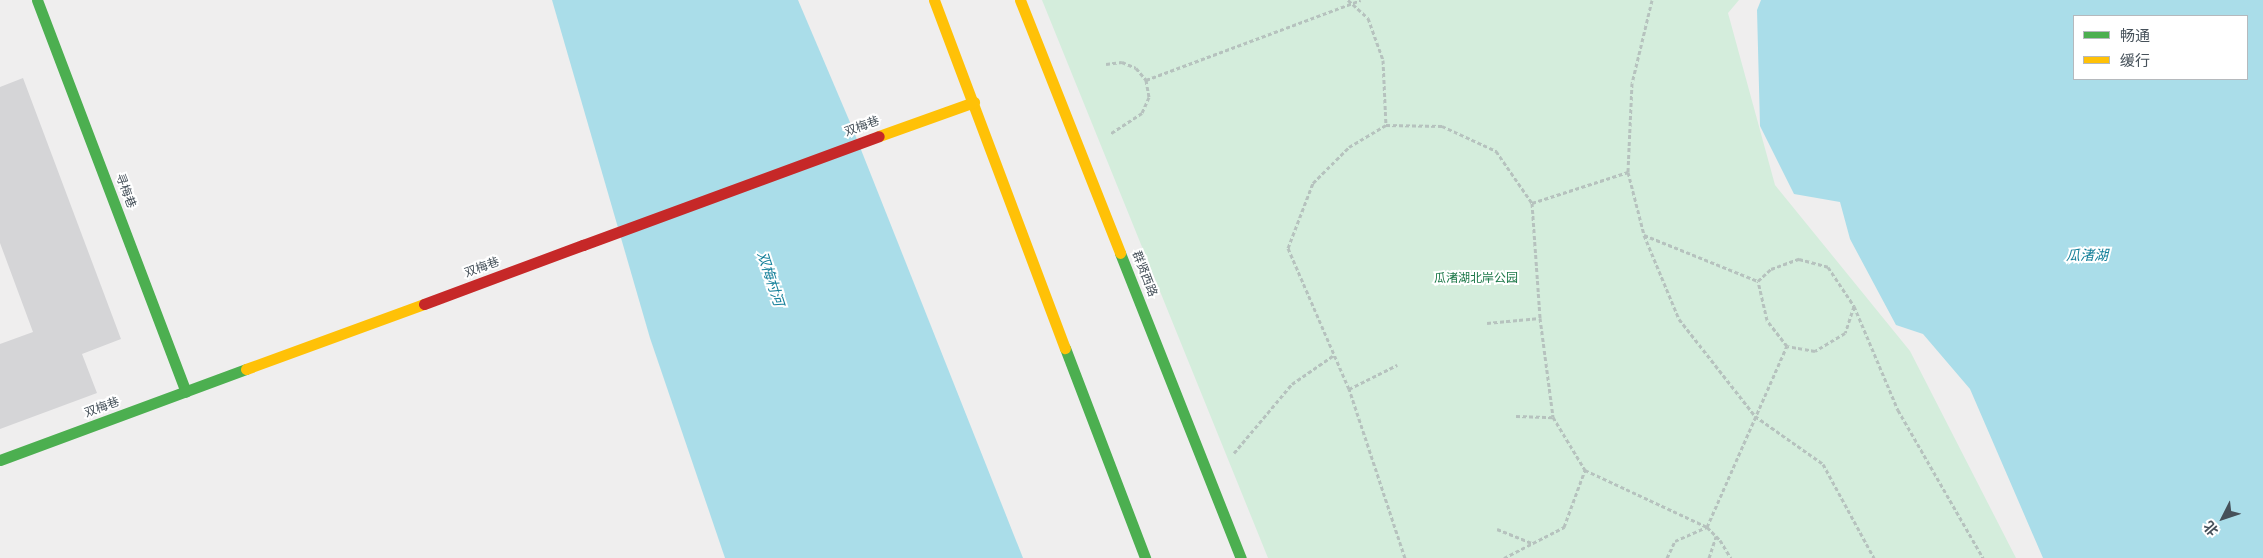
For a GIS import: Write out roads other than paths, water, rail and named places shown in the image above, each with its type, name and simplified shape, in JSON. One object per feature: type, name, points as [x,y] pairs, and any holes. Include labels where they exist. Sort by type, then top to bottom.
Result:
[{"type":"street","name":"寻梅巷","points":[[37,0],[186,392]]},
{"type":"street","points":[[934,0],[1145,558]]},
{"type":"street","name":"群贤西路","points":[[1020,0],[1241,558]]},
{"type":"street","name":"双梅巷","points":[[0,460],[974,102]]},
{"type":"water","name":"双梅村河","points":[[552,0],[798,0],[852,127],[1023,558],[725,558],[650,338]]},
{"type":"water","name":"瓜渚湖","points":[[1761,0],[2263,0],[2263,558],[2043,558],[1970,389],[1923,334],[1896,325],[1850,239],[1840,202],[1794,194],[1760,126],[1757,10]]},
{"type":"park label","name":"瓜渚湖北岸公园","points":[[1476,279]]}]
